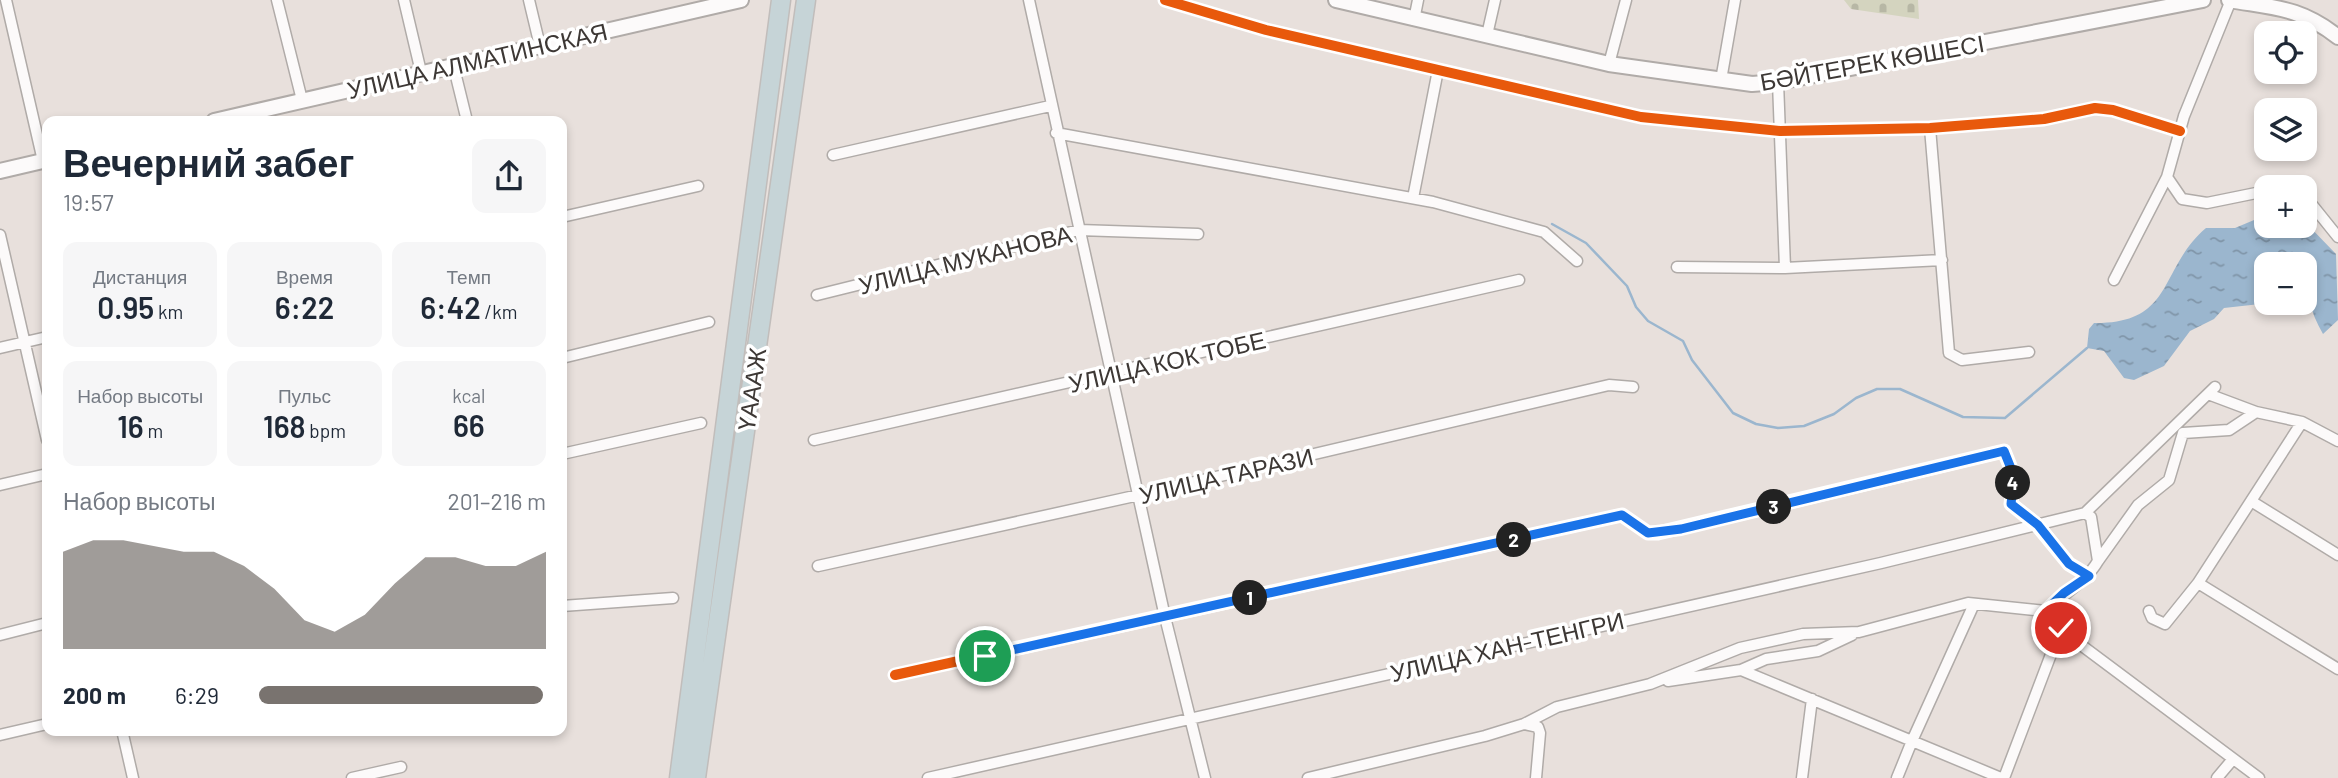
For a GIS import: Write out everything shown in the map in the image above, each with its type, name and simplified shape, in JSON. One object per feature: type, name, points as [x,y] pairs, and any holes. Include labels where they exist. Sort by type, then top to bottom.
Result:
[{"type":"highway","name":"ҮАААЖ","points":[[679,778],[781,0]]},
{"type":"highway","name":"ҮАААЖ","points":[[696,778],[806,0]]},
{"type":"street","points":[[6,0],[42,149]]},
{"type":"street","points":[[276,0],[302,100]]},
{"type":"street","points":[[404,0],[421,72]]},
{"type":"street","points":[[529,0],[540,46]]},
{"type":"street","name":"УЛИЦА АЛМАТИНСКАЯ","points":[[235,116],[741,0]]},
{"type":"street","points":[[1029,0],[1050,106],[1165,617],[1205,778]]},
{"type":"street","points":[[1165,0],[1266,30],[1641,117],[1780,131],[1930,128],[2044,119],[2095,108],[2112,110],[2180,131]]},
{"type":"street","name":"БӘЙТЕРЕК КӨШЕСІ","points":[[1336,0],[1609,64],[1752,84],[1779,82],[2203,0]]},
{"type":"street","points":[[1414,20],[1418,0]]},
{"type":"street","points":[[1487,35],[1495,0]]},
{"type":"street","points":[[1609,64],[1626,0]]},
{"type":"street","points":[[1721,80],[1735,0]]},
{"type":"street","points":[[2113,280],[2167,177],[2180,131],[2230,0],[2298,12],[2315,18],[2338,37]]},
{"type":"street","points":[[453,64],[466,116]]},
{"type":"street","points":[[1413,198],[1438,70]]},
{"type":"street","points":[[1779,82],[1785,268]]},
{"type":"street","points":[[833,155],[1050,106]]},
{"type":"street","points":[[1930,128],[1949,353],[1962,360],[2029,352]]},
{"type":"street","points":[[1056,132],[1413,198],[1544,232],[1577,261]]},
{"type":"street","points":[[0,171],[42,162]]},
{"type":"street","points":[[2167,177],[2182,199],[2207,203],[2254,193]]},
{"type":"street","points":[[567,216],[698,186]]},
{"type":"street","points":[[2317,211],[2338,237]]},
{"type":"street","name":"УЛИЦА МУКАНОВА","points":[[817,295],[1079,230],[1198,234]]},
{"type":"street","points":[[0,235],[42,417]]},
{"type":"street","points":[[1677,267],[1785,268],[1942,260]]},
{"type":"street","name":"УЛИЦА КОК ТОБЕ","points":[[814,440],[1519,280]]},
{"type":"street","points":[[567,357],[709,322]]},
{"type":"street","points":[[0,348],[42,338]]},
{"type":"street","name":"УЛИЦА ТАРАЗИ","points":[[818,566],[1139,495],[1609,385],[1633,387]]},
{"type":"street","points":[[2098,561],[2091,517],[2085,513],[2212,391],[2256,412],[2302,422],[2338,441]]},
{"type":"street","points":[[2045,611],[2064,593],[2089,576],[2138,505],[2169,480],[2183,433],[2229,430],[2256,412]]},
{"type":"street","points":[[2149,611],[2152,618],[2165,624],[2198,583],[2302,422]]},
{"type":"street","points":[[567,453],[701,423]]},
{"type":"street","points":[[895,675],[1622,515],[1648,533],[1670,531],[2004,451],[2014,476],[2011,504],[2038,525],[2069,564],[2089,576]]},
{"type":"street","points":[[0,485],[42,475]]},
{"type":"street","points":[[2251,501],[2338,555]]},
{"type":"street","name":"УЛИЦА ХАН-ТЕНГРИ","points":[[928,778],[1881,564],[2085,513]]},
{"type":"street","points":[[2198,583],[2338,669]]},
{"type":"street","points":[[567,603],[673,598]]},
{"type":"street","points":[[1897,778],[1974,604]]},
{"type":"street","points":[[1308,778],[1485,736],[1524,724],[1557,707],[1650,684],[1741,670],[1766,659],[1818,651],[1859,632],[1974,604],[2045,611],[2061,628],[2259,778]]},
{"type":"street","points":[[0,635],[42,624]]},
{"type":"street","points":[[1741,670],[2002,778],[2061,628]]},
{"type":"street","points":[[1650,684],[1740,648],[1803,634],[1859,632]]},
{"type":"street","points":[[1802,778],[1812,699]]},
{"type":"street","points":[[1524,724],[1538,727],[1540,733],[1536,778]]},
{"type":"street","points":[[0,735],[42,725]]},
{"type":"street","points":[[123,736],[133,778]]},
{"type":"street","points":[[2217,778],[2233,759]]},
{"type":"street","points":[[352,778],[401,767]]},
{"type":"green space","points":[[1844,0],[1918,0],[1919,19],[1851,9]]},
{"type":"water","points":[[2254,220],[2254,238],[2317,238],[2317,234],[2336,254],[2338,320],[2323,334],[2314,315],[2317,315],[2317,252],[2254,252],[2254,305],[2224,308],[2214,319],[2190,331],[2164,366],[2134,380],[2124,378],[2104,351],[2087,348],[2089,329],[2094,323],[2120,321],[2139,314],[2152,304],[2191,244],[2206,228],[2235,228]]},
{"type":"waterway","points":[[1552,224],[1586,243],[1627,286],[1636,307],[1648,321],[1683,341],[1692,360],[1733,413],[1756,424],[1778,428],[1804,426],[1834,414],[1856,398],[1877,389],[1900,389],[1963,417],[2005,418],[2087,348]]},
{"type":"cycle path","points":[[1165,0],[1266,30],[1641,117],[1780,131],[1930,128],[2044,119],[2095,108],[2113,110],[2180,131]]},
{"type":"cycle path","points":[[895,675],[1622,515],[1648,533],[1658,533],[2004,451],[2014,476],[2011,504],[2037,525],[2069,564],[2089,576]]},
{"type":"route","points":[[985,656],[1622,515],[1648,533],[1681,529],[2004,451],[2014,476],[2011,504],[2038,525],[2069,564],[2089,576],[2064,593],[2045,611],[2061,628]]}]
